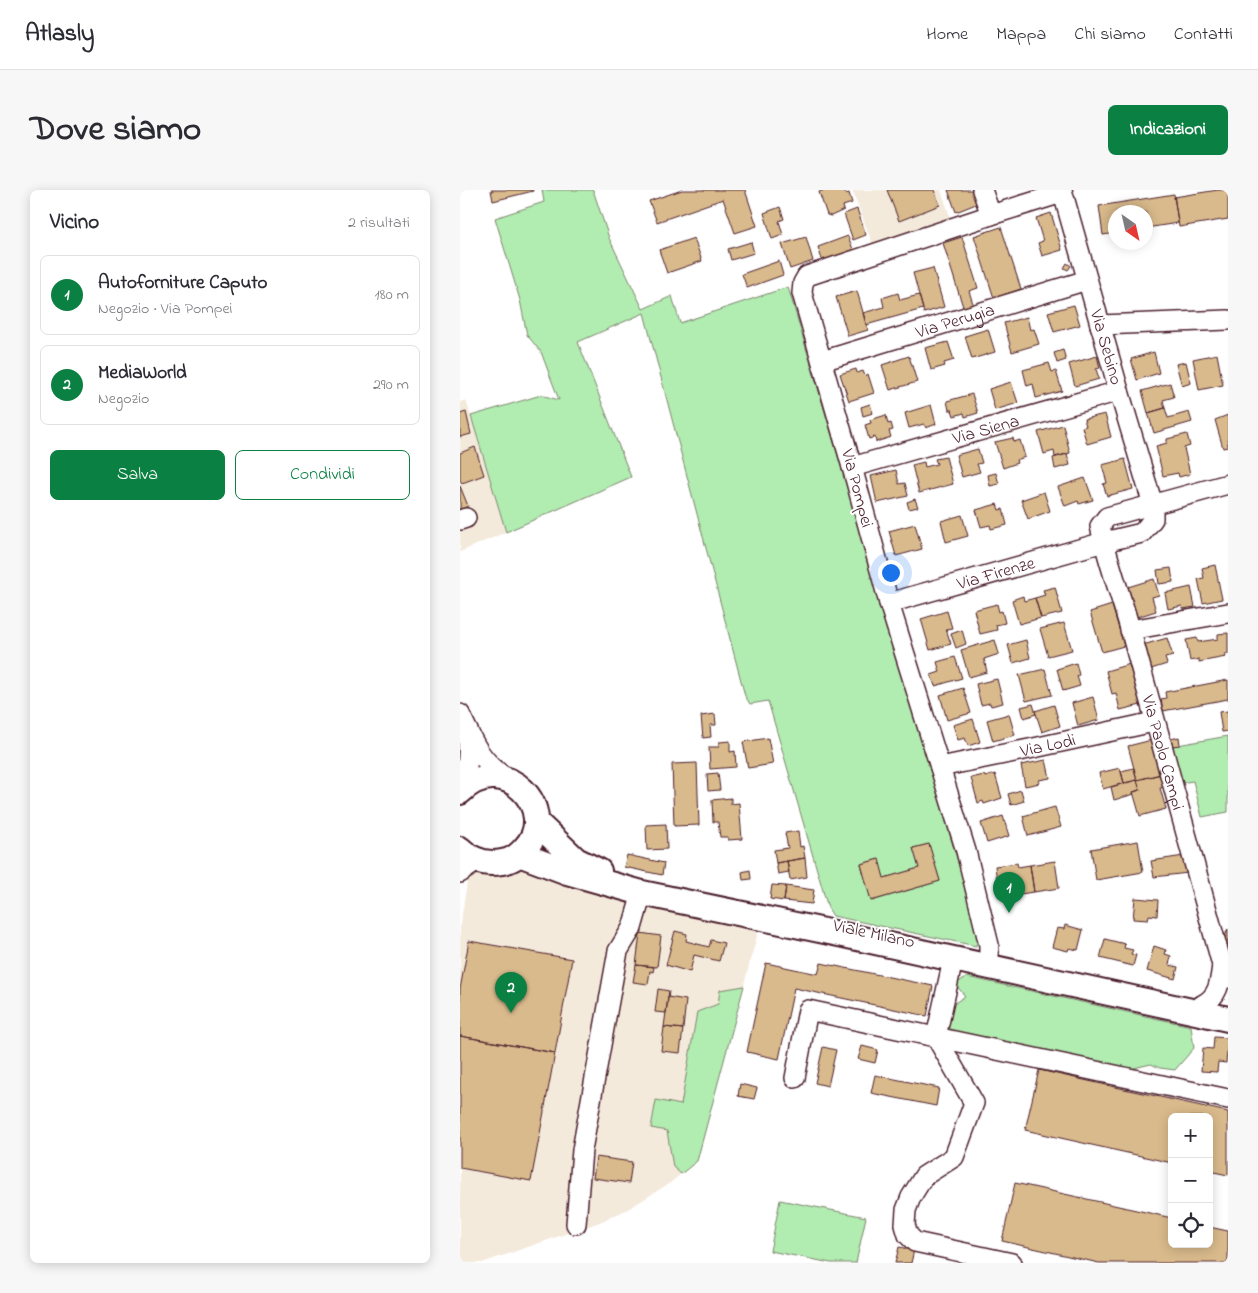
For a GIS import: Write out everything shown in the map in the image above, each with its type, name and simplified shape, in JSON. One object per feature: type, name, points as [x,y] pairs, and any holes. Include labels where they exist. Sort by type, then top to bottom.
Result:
[{"type":"main road","points":[[460,790],[480,778],[494,777],[507,779],[519,786],[528,796],[534,809],[536,822],[528,845],[519,854],[506,861],[492,864],[465,861]]},
{"type":"main road","name":"Viale Milano","points":[[536,822],[576,860],[598,870],[763,909],[1228,1011]]},
{"type":"main road","name":"Viale Milano","points":[[519,854],[567,872],[642,893],[1228,1019]]},
{"type":"street","points":[[982,190],[991,215]]},
{"type":"street","name":"Via Pompei","points":[[989,958],[989,945],[966,851],[888,603],[852,467],[802,293],[803,284],[808,276],[1062,191]]},
{"type":"street","name":"Via Sebino","points":[[1062,191],[1153,505]]},
{"type":"street","name":"Via Perugia","points":[[822,361],[1087,280]]},
{"type":"street","points":[[1100,324],[1228,320]]},
{"type":"street","name":"Via Siena","points":[[852,467],[1119,391]]},
{"type":"street","points":[[1153,505],[1228,484]]},
{"type":"street","name":"Via Firenze","points":[[888,603],[1142,533],[1153,519],[1153,505]]},
{"type":"street","name":"Via Paolo Campi","points":[[1104,542],[1225,972],[1217,992],[1202,1005]]},
{"type":"street","points":[[1130,630],[1228,613]]},
{"type":"street","points":[[460,714],[479,753],[496,771],[507,779]]},
{"type":"street","name":"Via Lodi","points":[[940,767],[1154,722]]},
{"type":"street","points":[[460,790],[468,762],[468,731]]},
{"type":"street","points":[[576,1224],[582,1150],[618,950],[632,928],[642,893]]},
{"type":"street","points":[[953,960],[936,1037],[974,1103],[954,1157],[924,1176],[910,1197],[906,1210],[905,1225],[908,1235],[915,1242],[1012,1263]]},
{"type":"street","points":[[795,1078],[808,1010],[1228,1099]]},
{"type":"shaded area","points":[[852,190],[941,190],[951,219],[873,245]]},
{"type":"shaded area","points":[[466,400],[506,532],[460,552],[460,402]]},
{"type":"shaded area","points":[[496,862],[758,932],[697,1161],[670,1183],[628,1209],[600,1222],[482,1263],[460,1263],[460,927],[469,870]]},
{"type":"green space","points":[[542,190],[593,190],[609,238],[643,309],[672,296],[680,323],[788,287],[979,933],[976,946],[833,916],[828,908],[768,701],[750,704],[745,696],[644,313],[578,342],[631,477],[506,532],[471,416],[541,395],[559,400],[541,352],[527,335],[520,300],[495,218],[544,202]],"holes":[[[929,844],[940,881],[872,901],[861,864],[878,859],[884,878],[919,868],[913,848]]]},
{"type":"green space","points":[[1228,736],[1228,812],[1202,817],[1193,781],[1180,783],[1172,746]]},
{"type":"green space","points":[[967,977],[1191,1026],[1194,1048],[1175,1070],[1160,1068],[1151,1064],[1130,1069],[947,1030],[952,1005],[965,996],[955,984]]},
{"type":"green space","points":[[744,986],[697,1161],[681,1174],[673,1167],[667,1131],[651,1128],[656,1100],[681,1105],[697,1012],[718,1004],[720,990]]},
{"type":"green space","points":[[780,1200],[866,1217],[856,1263],[831,1263],[770,1251]]},
{"type":"building","points":[[491,190],[533,190],[533,191],[493,201]]},
{"type":"building","points":[[682,190],[745,190],[757,226],[735,233],[723,199],[657,222],[649,201]]},
{"type":"building","points":[[824,190],[844,190],[846,194],[849,193],[852,203],[843,206],[844,210],[831,216],[827,215],[819,192]]},
{"type":"building","points":[[887,190],[934,190],[940,205],[899,221]]},
{"type":"building","points":[[948,190],[972,190],[976,204],[956,212]]},
{"type":"building","points":[[1228,190],[1228,219],[1179,227],[1174,197]]},
{"type":"building","points":[[1174,194],[1178,223],[1153,227],[1153,205],[1108,205],[1108,234],[1103,235],[1099,206]]},
{"type":"building","points":[[780,207],[784,219],[779,221],[783,235],[772,239],[764,213]]},
{"type":"building","points":[[857,209],[866,235],[853,240],[844,214]]},
{"type":"building","points":[[1051,213],[1062,250],[1042,256],[1038,243],[1043,241],[1036,218]]},
{"type":"building","points":[[1001,227],[1021,289],[994,298],[974,236]]},
{"type":"building","points":[[848,236],[854,252],[823,263],[818,247]]},
{"type":"building","points":[[806,237],[813,261],[790,269],[782,244]]},
{"type":"building","points":[[962,237],[978,288],[969,291],[974,307],[964,310],[943,243]]},
{"type":"building","points":[[694,238],[702,261],[667,273],[659,250]]},
{"type":"building","points":[[751,242],[754,253],[731,260],[728,249]]},
{"type":"building","points":[[779,261],[783,275],[747,288],[742,274]]},
{"type":"building","points":[[1067,263],[1071,266],[1068,270],[1064,268]]},
{"type":"building","points":[[933,268],[944,307],[924,313],[913,273]]},
{"type":"building","points":[[857,291],[868,330],[848,336],[836,297]]},
{"type":"building","points":[[898,293],[900,300],[919,295],[923,309],[866,325],[863,313],[884,307],[882,298]]},
{"type":"building","points":[[1074,305],[1080,325],[1054,332],[1048,312]]},
{"type":"building","points":[[1027,317],[1030,330],[1034,329],[1039,344],[1012,352],[1004,323]]},
{"type":"building","points":[[988,329],[995,352],[972,359],[965,336]]},
{"type":"building","points":[[948,342],[954,360],[944,363],[945,366],[931,370],[925,348]]},
{"type":"building","points":[[1063,350],[1066,360],[1057,363],[1054,353]]},
{"type":"building","points":[[1154,352],[1159,373],[1137,380],[1131,359]]},
{"type":"building","points":[[1217,354],[1223,385],[1199,390],[1193,359]]},
{"type":"building","points":[[909,356],[917,382],[890,390],[882,365]]},
{"type":"building","points":[[1097,356],[1100,368],[1096,369],[1099,379],[1075,386],[1069,364]]},
{"type":"building","points":[[1186,362],[1191,383],[1182,386],[1176,364]]},
{"type":"building","points":[[1049,363],[1052,372],[1056,371],[1062,391],[1036,398],[1033,384],[1027,386],[1023,370]]},
{"type":"building","points":[[856,369],[857,373],[863,371],[865,376],[868,374],[874,393],[849,401],[840,374]]},
{"type":"building","points":[[1011,382],[1018,403],[995,410],[989,389]]},
{"type":"building","points":[[1170,383],[1174,397],[1163,400],[1165,408],[1148,413],[1142,391]]},
{"type":"building","points":[[972,394],[978,413],[965,417],[964,413],[954,416],[952,410],[949,410],[947,401]]},
{"type":"building","points":[[870,404],[873,413],[863,416],[861,407]]},
{"type":"building","points":[[931,405],[936,424],[926,428],[924,424],[909,428],[905,413]]},
{"type":"building","points":[[1165,408],[1168,418],[1189,412],[1192,422],[1154,433],[1148,413]]},
{"type":"building","points":[[466,412],[471,434],[460,437],[460,414]]},
{"type":"building","points":[[1105,414],[1111,437],[1087,444],[1082,427],[1086,426],[1084,419]]},
{"type":"building","points":[[886,415],[888,424],[891,423],[893,430],[889,431],[891,437],[876,442],[875,437],[869,439],[865,425],[871,423],[870,420]]},
{"type":"building","points":[[1228,415],[1228,447],[1223,448],[1215,420]]},
{"type":"building","points":[[1063,425],[1070,453],[1055,457],[1054,451],[1044,454],[1038,432]]},
{"type":"building","points":[[1187,434],[1190,446],[1184,448],[1190,474],[1179,477],[1178,473],[1163,476],[1156,446],[1167,443],[1167,439]]},
{"type":"building","points":[[1013,438],[1014,442],[1020,440],[1025,457],[1016,460],[1017,463],[1003,468],[995,442]]},
{"type":"building","points":[[475,447],[484,475],[462,483],[460,480],[460,453]]},
{"type":"building","points":[[978,449],[982,463],[977,464],[980,472],[962,477],[956,455]]},
{"type":"building","points":[[1067,454],[1070,465],[1055,469],[1053,458]]},
{"type":"building","points":[[946,457],[953,484],[919,493],[912,465],[924,462],[925,467],[937,464],[935,459]]},
{"type":"building","points":[[1125,459],[1133,489],[1107,496],[1103,484],[1107,483],[1102,465]]},
{"type":"building","points":[[896,470],[899,484],[905,483],[908,496],[877,503],[871,476]]},
{"type":"building","points":[[996,473],[999,484],[990,486],[988,475]]},
{"type":"building","points":[[1085,478],[1093,500],[1079,504],[1078,501],[1065,506],[1058,487]]},
{"type":"building","points":[[460,486],[468,506],[460,510]]},
{"type":"building","points":[[1044,492],[1050,511],[1028,519],[1021,500]]},
{"type":"building","points":[[915,499],[918,507],[909,509],[907,502]]},
{"type":"building","points":[[997,504],[999,510],[1003,509],[1007,525],[991,529],[990,525],[981,527],[976,510]]},
{"type":"building","points":[[962,515],[968,536],[946,542],[941,521]]},
{"type":"building","points":[[915,524],[922,549],[896,556],[889,531]]},
{"type":"building","points":[[1215,565],[1222,599],[1203,603],[1198,579],[1204,578],[1202,568]]},
{"type":"building","points":[[1171,568],[1173,582],[1159,584],[1157,570]]},
{"type":"building","points":[[1154,579],[1159,595],[1152,597],[1156,611],[1137,617],[1128,587]]},
{"type":"building","points":[[1055,587],[1062,613],[1041,618],[1035,598],[1045,595],[1043,590]]},
{"type":"building","points":[[1191,587],[1195,607],[1183,609],[1182,606],[1168,609],[1165,593]]},
{"type":"building","points":[[1023,596],[1024,601],[1035,598],[1041,618],[1019,624],[1012,600]]},
{"type":"building","points":[[997,604],[999,612],[1002,611],[1005,623],[996,625],[997,630],[980,634],[974,610]]},
{"type":"building","points":[[1112,605],[1124,646],[1102,652],[1090,612]]},
{"type":"building","points":[[947,611],[952,628],[946,629],[951,644],[930,650],[921,619]]},
{"type":"building","points":[[1064,623],[1072,650],[1048,656],[1040,629]]},
{"type":"building","points":[[962,630],[966,644],[956,648],[951,634]]},
{"type":"building","points":[[1228,633],[1228,654],[1225,654],[1226,657],[1199,662],[1199,659],[1190,661],[1186,640],[1197,638],[1198,642],[1218,639],[1218,634]]},
{"type":"building","points":[[1167,638],[1173,656],[1165,658],[1167,664],[1151,669],[1143,645]]},
{"type":"building","points":[[995,640],[999,654],[984,659],[987,672],[969,677],[961,650]]},
{"type":"building","points":[[1026,640],[1030,658],[1013,663],[1008,645]]},
{"type":"building","points":[[955,657],[962,678],[935,686],[931,675],[940,672],[937,662]]},
{"type":"building","points":[[1076,663],[1080,686],[1063,691],[1057,669]]},
{"type":"building","points":[[1130,664],[1141,705],[1120,710],[1116,693],[1112,694],[1106,671]]},
{"type":"building","points":[[1045,669],[1052,695],[1026,701],[1019,675]]},
{"type":"building","points":[[997,679],[1003,703],[991,706],[990,703],[981,705],[976,684]]},
{"type":"building","points":[[1228,680],[1228,699],[1163,711],[1161,699],[1166,698],[1165,692]]},
{"type":"building","points":[[963,688],[971,713],[947,720],[940,695]]},
{"type":"building","points":[[1093,697],[1099,720],[1078,726],[1072,703]]},
{"type":"building","points":[[1033,704],[1036,714],[1024,718],[1021,707]]},
{"type":"building","points":[[1054,705],[1060,726],[1042,732],[1035,711]]},
{"type":"building","points":[[1228,711],[1228,731],[1222,732],[1219,712]]},
{"type":"building","points":[[715,714],[716,725],[710,725],[711,737],[703,738],[701,716]]},
{"type":"building","points":[[1009,714],[1015,735],[993,741],[987,720]]},
{"type":"building","points":[[973,719],[980,742],[968,746],[965,738],[958,740],[953,725]]},
{"type":"building","points":[[1179,737],[1180,745],[1172,746],[1171,739]]},
{"type":"building","points":[[768,738],[773,764],[748,768],[743,742]]},
{"type":"building","points":[[1152,740],[1161,774],[1137,780],[1128,746]]},
{"type":"building","points":[[730,741],[730,752],[735,751],[736,767],[710,769],[709,747],[719,747],[719,742]]},
{"type":"building","points":[[1046,760],[1050,778],[1039,780],[1040,783],[1025,786],[1021,765]]},
{"type":"building","points":[[697,763],[699,825],[674,826],[672,764]]},
{"type":"building","points":[[1120,768],[1124,783],[1103,789],[1099,773]]},
{"type":"building","points":[[1134,768],[1137,780],[1124,783],[1121,771]]},
{"type":"building","points":[[718,773],[720,790],[708,791],[707,774]]},
{"type":"building","points":[[995,774],[1002,798],[984,804],[983,801],[978,803],[971,778]]},
{"type":"building","points":[[1161,774],[1165,787],[1160,788],[1166,809],[1140,816],[1133,792],[1140,790],[1137,780]]},
{"type":"building","points":[[1137,780],[1140,790],[1133,792],[1134,794],[1114,800],[1111,787]]},
{"type":"building","points":[[1021,790],[1024,801],[1011,805],[1008,794]]},
{"type":"building","points":[[731,798],[731,804],[739,803],[742,839],[728,840],[728,837],[720,837],[718,822],[713,822],[712,800]]},
{"type":"building","points":[[1055,807],[1061,827],[1028,836],[1023,816]]},
{"type":"building","points":[[1003,816],[1009,836],[987,843],[981,823]]},
{"type":"building","points":[[666,824],[667,849],[647,850],[646,825]]},
{"type":"building","points":[[798,831],[800,847],[803,846],[805,858],[776,863],[774,850],[788,848],[785,833]]},
{"type":"building","points":[[1138,841],[1143,872],[1096,880],[1091,849]]},
{"type":"building","points":[[929,844],[940,881],[871,901],[861,864],[879,859],[884,878],[919,868],[913,848]]},
{"type":"building","points":[[627,855],[664,863],[662,875],[624,867]]},
{"type":"building","points":[[1184,856],[1188,873],[1154,877],[1151,861]]},
{"type":"building","points":[[805,858],[807,877],[790,880],[787,861]]},
{"type":"building","points":[[787,861],[789,872],[778,874],[776,863]]},
{"type":"building","points":[[1055,861],[1059,888],[1034,892],[1030,865]]},
{"type":"building","points":[[1017,863],[1018,867],[1030,865],[1034,892],[999,897],[995,866]]},
{"type":"building","points":[[750,870],[751,879],[743,880],[742,872]]},
{"type":"building","points":[[772,885],[786,886],[784,901],[770,899]]},
{"type":"building","points":[[786,886],[814,890],[812,904],[784,901]]},
{"type":"building","points":[[1135,898],[1158,900],[1157,916],[1149,915],[1148,920],[1133,919]]},
{"type":"building","points":[[1065,925],[1083,930],[1078,950],[1069,948],[1068,951],[1052,947],[1057,928],[1064,929]]},
{"type":"building","points":[[1228,929],[1228,955],[1224,941]]},
{"type":"building","points":[[675,931],[687,934],[686,941],[709,947],[711,940],[724,943],[719,961],[694,955],[690,972],[666,965]]},
{"type":"building","points":[[640,933],[661,936],[657,967],[636,965]]},
{"type":"building","points":[[1105,939],[1125,944],[1124,948],[1133,950],[1131,954],[1136,955],[1133,966],[1100,958]]},
{"type":"building","points":[[469,941],[572,959],[555,1053],[460,1036],[460,989]]},
{"type":"building","points":[[1154,946],[1166,950],[1165,954],[1171,956],[1169,965],[1178,967],[1175,979],[1147,971]]},
{"type":"building","points":[[766,963],[818,974],[821,963],[933,986],[927,1016],[794,988],[779,1059],[747,1052]]},
{"type":"building","points":[[636,965],[654,967],[653,972],[650,971],[648,984],[633,982]]},
{"type":"building","points":[[658,989],[669,991],[666,1013],[655,1012]]},
{"type":"building","points":[[668,997],[686,1000],[683,1029],[664,1027]]},
{"type":"building","points":[[664,1027],[683,1029],[680,1053],[661,1051]]},
{"type":"building","points":[[460,1036],[555,1053],[531,1181],[460,1168]]},
{"type":"building","points":[[1214,1037],[1228,1038],[1226,1063],[1218,1062],[1217,1072],[1201,1071],[1203,1048],[1213,1049]]},
{"type":"building","points":[[862,1046],[878,1050],[875,1063],[858,1059]]},
{"type":"building","points":[[823,1047],[836,1050],[828,1086],[815,1083]]},
{"type":"building","points":[[1039,1070],[1228,1112],[1228,1175],[1213,1172],[1213,1113],[1168,1113],[1168,1162],[1025,1130]]},
{"type":"building","points":[[875,1075],[939,1088],[936,1106],[871,1093]]},
{"type":"building","points":[[740,1084],[757,1088],[754,1099],[738,1096]]},
{"type":"building","points":[[596,1157],[632,1162],[629,1183],[593,1178]]},
{"type":"building","points":[[1015,1183],[1168,1217],[1168,1248],[1213,1248],[1213,1228],[1228,1231],[1228,1263],[1099,1263],[1002,1241]]},
{"type":"building","points":[[899,1247],[914,1250],[911,1263],[895,1263]]},
{"type":"place","name":"Autoforniture Caputo","points":[[1009,913]]},
{"type":"place","name":"MediaWorld","points":[[511,1013]]}]
